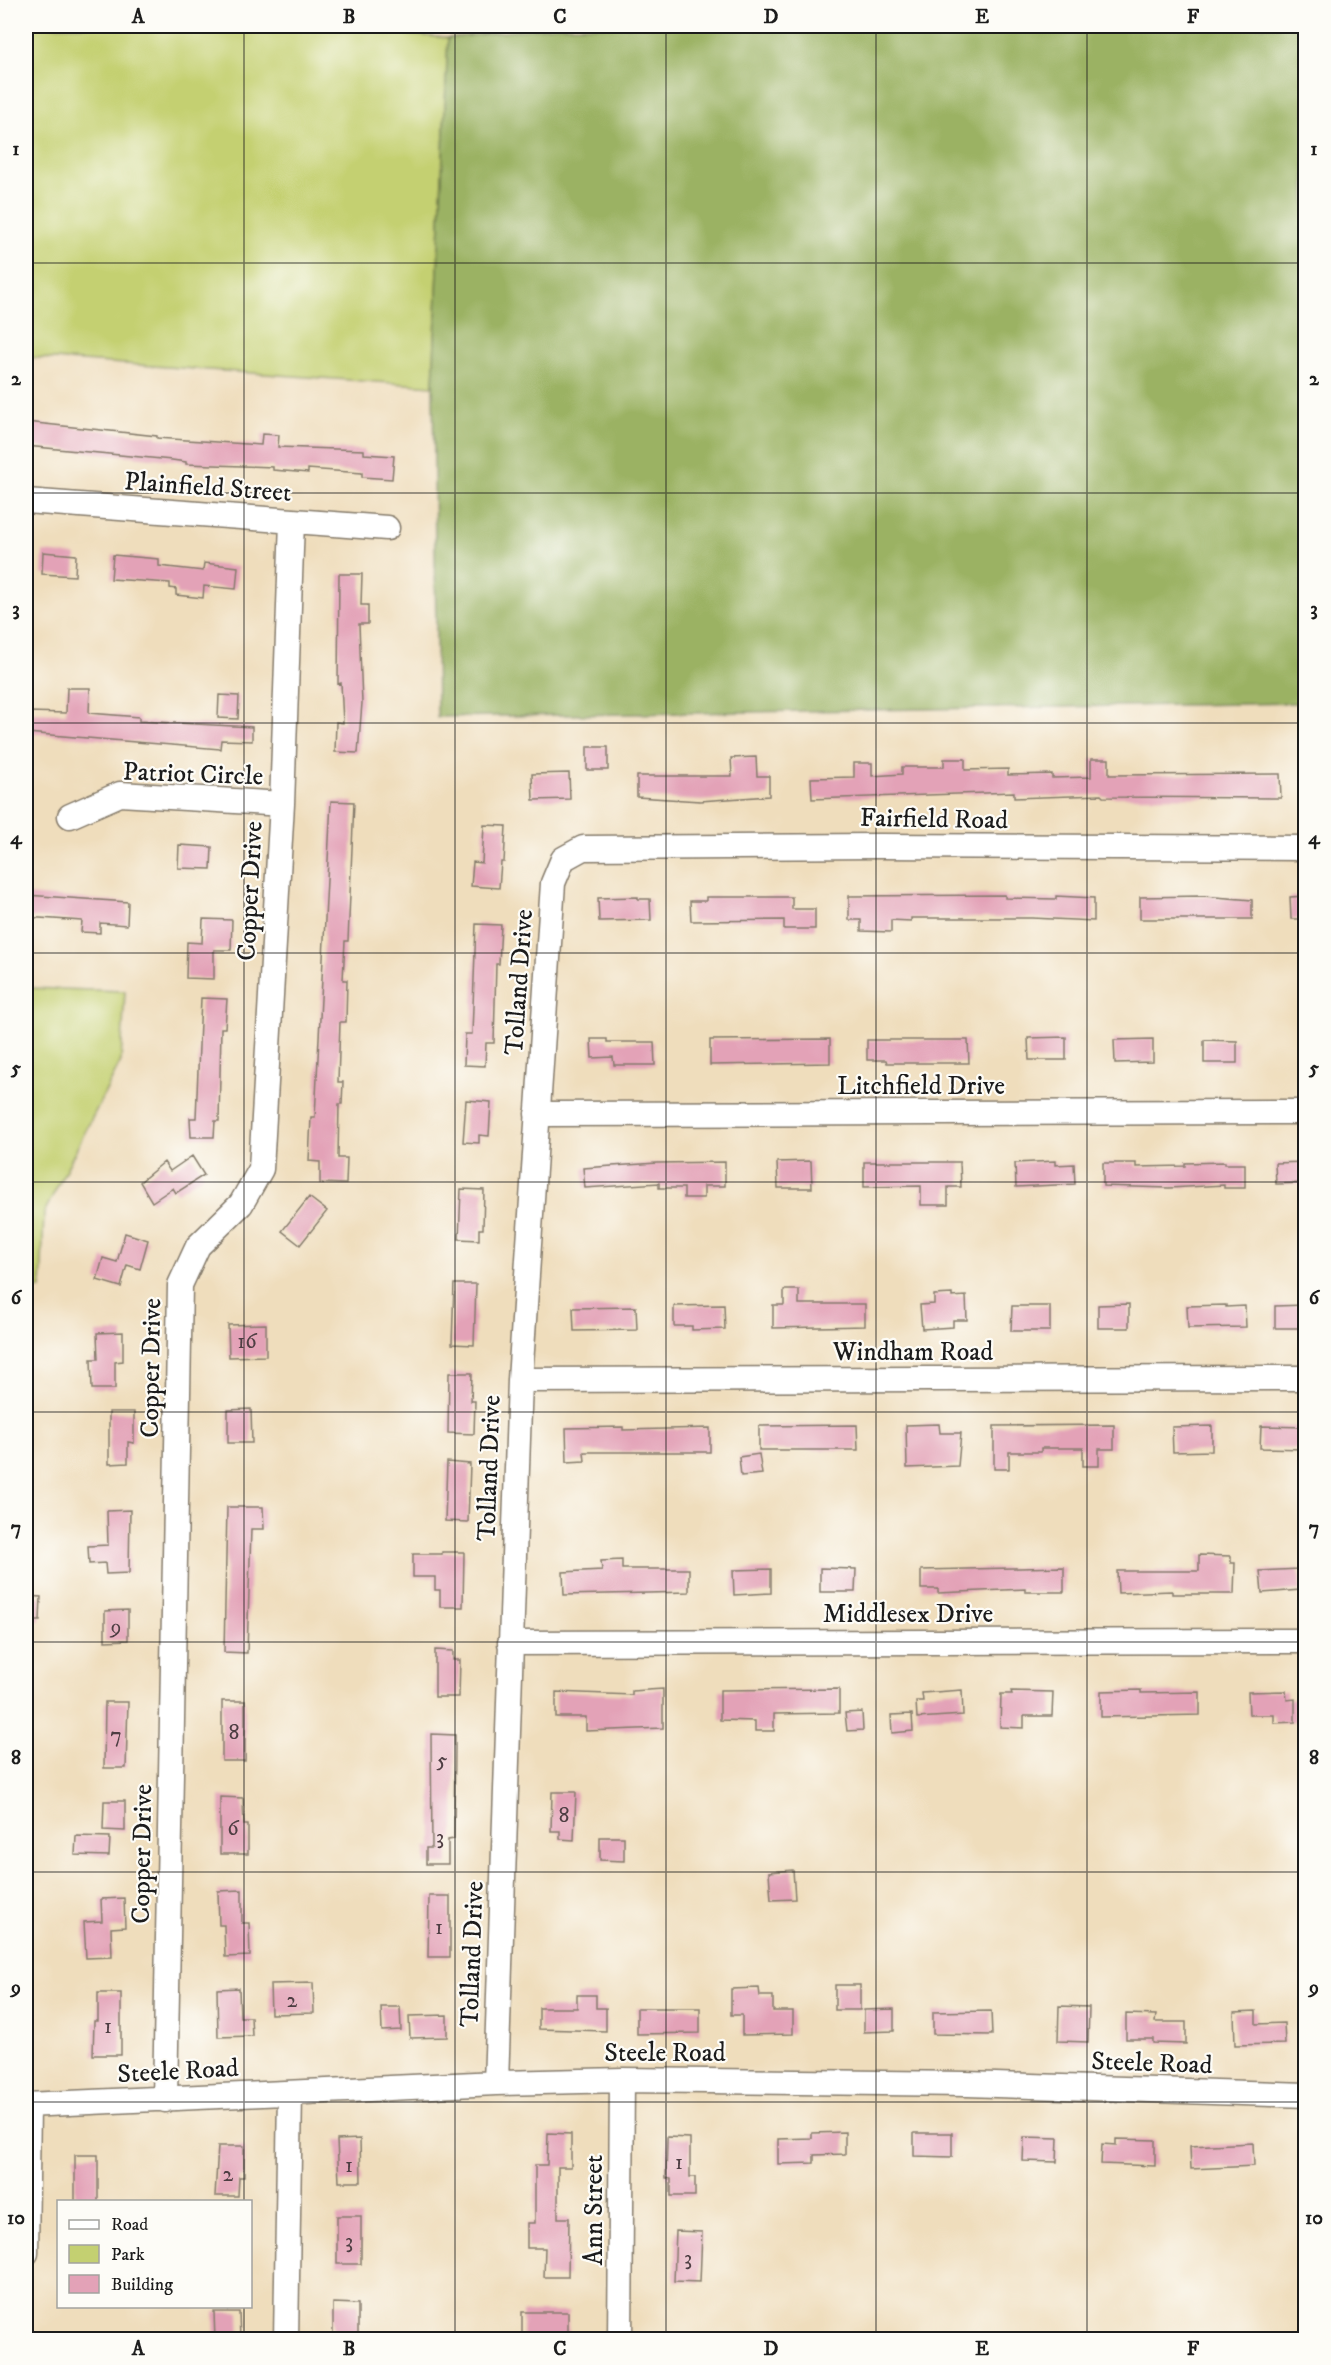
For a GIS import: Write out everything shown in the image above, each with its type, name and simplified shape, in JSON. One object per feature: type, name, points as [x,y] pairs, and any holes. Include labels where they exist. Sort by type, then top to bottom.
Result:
[{"type":"street","name":"Plainfield Street","points":[[26,501],[387,528]]},
{"type":"street","name":"Copper Drive","points":[[165,2100],[180,1285],[198,1246],[241,1204],[261,1169],[282,804],[292,521]]},
{"type":"street","name":"Patriot Circle","points":[[70,816],[120,794],[282,804]]},
{"type":"street","name":"Fairfield Road","points":[[563,859],[583,849],[879,846],[1305,848]]},
{"type":"street","name":"Tolland Drive","points":[[496,2083],[520,1380],[553,884],[563,859]]},
{"type":"street","name":"Litchfield Drive","points":[[537,1114],[1305,1112]]},
{"type":"street","name":"Windham Road","points":[[520,1380],[1305,1378]]},
{"type":"street","name":"Middlesex Drive","points":[[510,1643],[1305,1641]]},
{"type":"street","name":"Steele Road","points":[[27,2104],[165,2100],[496,2083],[622,2080],[956,2083],[1305,2095]]},
{"type":"street","name":"Ann Street","points":[[620,2340],[622,2080]]},
{"type":"street","points":[[286,2340],[290,2093]]},
{"type":"street","points":[[26,2253],[27,2104]]},
{"type":"green space","points":[[26,26],[138,26],[139,30],[317,26],[448,38],[433,386],[26,357]]},
{"type":"green space","points":[[138,26],[279,26],[139,30]]},
{"type":"green space","points":[[557,26],[1305,26],[1305,703],[437,717],[433,386],[448,38]]},
{"type":"green space","points":[[26,988],[125,991],[121,1061],[44,1213],[41,1289],[26,1288]]},
{"type":"building","points":[[26,422],[157,436],[157,438],[261,445],[262,434],[279,435],[278,447],[364,450],[364,454],[394,456],[392,479],[362,477],[362,473],[308,469],[308,473],[273,470],[273,467],[186,464],[186,462],[172,460],[26,446]]},
{"type":"building","points":[[43,552],[76,555],[75,576],[42,574]]},
{"type":"building","points":[[113,555],[159,559],[159,566],[203,571],[204,563],[238,567],[236,589],[204,586],[203,598],[176,595],[176,589],[170,588],[170,583],[111,579]]},
{"type":"building","points":[[339,574],[362,574],[361,605],[368,605],[368,624],[359,624],[362,703],[358,753],[335,752],[336,722],[343,723],[341,683],[338,684]]},
{"type":"building","points":[[67,688],[90,688],[89,713],[139,717],[139,721],[252,727],[252,741],[221,740],[220,749],[27,733],[28,712],[66,713]]},
{"type":"building","points":[[219,695],[239,696],[238,719],[218,718]]},
{"type":"building","points":[[587,747],[608,747],[608,770],[587,770]]},
{"type":"building","points":[[756,757],[757,776],[769,776],[769,796],[700,801],[637,797],[637,776],[732,776],[731,758]]},
{"type":"building","points":[[944,759],[965,759],[965,770],[1008,769],[1008,775],[1052,774],[1052,778],[1091,777],[1091,759],[1109,759],[1109,775],[1280,774],[1281,798],[1103,797],[1101,795],[1014,798],[1014,792],[812,799],[811,778],[854,777],[854,763],[872,763],[872,776],[902,774],[902,767],[944,767]]},
{"type":"building","points":[[569,773],[570,799],[533,800],[532,774]]},
{"type":"building","points":[[331,801],[354,802],[348,941],[345,941],[343,980],[347,980],[346,1022],[340,1022],[338,1082],[343,1082],[342,1104],[339,1104],[338,1158],[347,1158],[346,1184],[320,1183],[320,1162],[309,1161],[311,1117],[315,1117]]},
{"type":"building","points":[[484,825],[506,826],[504,862],[501,862],[499,888],[471,886],[473,862],[482,863]]},
{"type":"building","points":[[179,845],[212,847],[211,869],[178,868]]},
{"type":"building","points":[[26,895],[128,902],[127,925],[100,923],[100,933],[81,932],[82,921],[26,917]]},
{"type":"building","points":[[1005,895],[1005,898],[1056,899],[1056,896],[1094,898],[1094,921],[1032,918],[911,918],[911,921],[891,920],[891,932],[861,931],[861,920],[849,920],[849,896]]},
{"type":"building","points":[[1203,896],[1252,900],[1252,919],[1140,919],[1140,897]]},
{"type":"building","points":[[1305,896],[1305,919],[1291,919],[1290,897]]},
{"type":"building","points":[[638,897],[638,899],[650,899],[651,920],[599,921],[598,898]]},
{"type":"building","points":[[706,897],[792,897],[792,909],[815,909],[815,929],[784,929],[784,920],[691,921],[690,901],[706,901]]},
{"type":"building","points":[[203,919],[232,920],[231,950],[214,950],[214,979],[186,978],[187,942],[202,943]]},
{"type":"building","points":[[476,924],[501,925],[499,964],[496,964],[494,1043],[486,1043],[485,1066],[464,1065],[465,1034],[472,1034]]},
{"type":"building","points":[[201,998],[227,999],[225,1028],[221,1028],[219,1121],[215,1121],[214,1137],[191,1137],[190,1118],[196,1118]]},
{"type":"building","points":[[1066,1037],[1066,1060],[1029,1060],[1028,1038]]},
{"type":"building","points":[[591,1039],[607,1039],[607,1042],[654,1042],[655,1065],[614,1065],[613,1057],[592,1058]]},
{"type":"building","points":[[830,1039],[830,1063],[710,1065],[710,1040]]},
{"type":"building","points":[[1153,1039],[1153,1062],[1115,1063],[1114,1040]]},
{"type":"building","points":[[867,1040],[968,1040],[969,1063],[887,1063],[886,1060],[867,1060]]},
{"type":"building","points":[[1204,1040],[1237,1041],[1237,1063],[1204,1063]]},
{"type":"building","points":[[466,1100],[491,1102],[489,1136],[479,1135],[479,1143],[463,1142]]},
{"type":"building","points":[[192,1156],[204,1175],[176,1193],[173,1188],[152,1202],[140,1182],[164,1162],[170,1171]]},
{"type":"building","points":[[811,1161],[812,1188],[778,1188],[777,1162]]},
{"type":"building","points":[[1055,1161],[1055,1165],[1074,1164],[1075,1184],[1016,1187],[1015,1163]]},
{"type":"building","points":[[725,1162],[725,1186],[704,1186],[704,1198],[684,1198],[684,1188],[659,1188],[659,1183],[585,1188],[583,1168],[657,1163]]},
{"type":"building","points":[[864,1162],[960,1162],[961,1187],[948,1187],[948,1205],[921,1205],[921,1186],[864,1187]]},
{"type":"building","points":[[1225,1162],[1225,1164],[1245,1164],[1245,1188],[1224,1188],[1224,1185],[1169,1188],[1103,1186],[1103,1163],[1136,1163],[1136,1167]]},
{"type":"building","points":[[1305,1162],[1305,1183],[1276,1184],[1275,1163]]},
{"type":"building","points":[[461,1189],[484,1190],[483,1229],[479,1229],[479,1240],[459,1239]]},
{"type":"building","points":[[309,1197],[327,1211],[300,1245],[282,1231]]},
{"type":"building","points":[[125,1233],[148,1240],[140,1269],[127,1265],[121,1287],[97,1280],[103,1258],[117,1262]]},
{"type":"building","points":[[454,1284],[476,1284],[474,1345],[452,1344]]},
{"type":"building","points":[[784,1290],[799,1290],[799,1304],[865,1304],[865,1326],[773,1328],[773,1305],[784,1305]]},
{"type":"building","points":[[952,1294],[952,1297],[966,1296],[967,1320],[953,1320],[953,1327],[922,1329],[920,1305],[934,1304],[934,1295]]},
{"type":"building","points":[[1129,1304],[1129,1328],[1098,1328],[1098,1305]]},
{"type":"building","points":[[724,1305],[725,1329],[692,1330],[692,1326],[674,1326],[674,1306]]},
{"type":"building","points":[[1226,1305],[1226,1307],[1245,1306],[1246,1327],[1188,1328],[1187,1306]]},
{"type":"building","points":[[1305,1305],[1305,1328],[1275,1328],[1275,1306]]},
{"type":"building","points":[[1012,1306],[1050,1306],[1050,1331],[1011,1331]]},
{"type":"building","points":[[636,1307],[637,1330],[574,1331],[573,1308]]},
{"type":"building","points":[[266,1324],[266,1356],[229,1357],[228,1325]]},
{"type":"building","points":[[123,1332],[123,1361],[115,1362],[115,1389],[92,1389],[91,1359],[98,1359],[97,1333]]},
{"type":"building","points":[[449,1373],[472,1373],[471,1401],[475,1401],[474,1434],[448,1433]]},
{"type":"building","points":[[251,1409],[252,1443],[228,1443],[228,1410]]},
{"type":"building","points":[[109,1412],[134,1412],[134,1443],[128,1442],[128,1463],[109,1464]]},
{"type":"building","points":[[939,1424],[940,1433],[961,1433],[958,1466],[907,1468],[906,1425]]},
{"type":"building","points":[[857,1425],[858,1450],[759,1450],[759,1426]]},
{"type":"building","points":[[1114,1425],[1114,1449],[1099,1449],[1099,1466],[1083,1466],[1083,1448],[1041,1448],[1041,1452],[1009,1452],[1009,1469],[994,1469],[994,1426]]},
{"type":"building","points":[[1212,1426],[1212,1451],[1173,1452],[1172,1427]]},
{"type":"building","points":[[1261,1426],[1305,1427],[1305,1449],[1260,1448]]},
{"type":"building","points":[[623,1427],[623,1430],[710,1428],[710,1452],[584,1452],[585,1461],[567,1462],[566,1428]]},
{"type":"building","points":[[759,1454],[762,1474],[741,1476],[739,1457]]},
{"type":"building","points":[[447,1462],[470,1464],[468,1522],[445,1521]]},
{"type":"building","points":[[227,1507],[263,1507],[264,1529],[251,1529],[247,1653],[224,1652]]},
{"type":"building","points":[[130,1510],[129,1573],[106,1574],[105,1563],[89,1564],[88,1546],[108,1545],[107,1511]]},
{"type":"building","points":[[442,1552],[464,1552],[463,1607],[440,1607],[440,1590],[435,1590],[435,1577],[413,1577],[413,1554],[442,1554]]},
{"type":"building","points":[[1199,1555],[1231,1556],[1231,1563],[1235,1563],[1234,1594],[1172,1594],[1172,1591],[1118,1593],[1117,1571],[1199,1571]]},
{"type":"building","points":[[622,1560],[622,1569],[689,1569],[689,1592],[564,1595],[563,1572],[602,1570],[601,1561]]},
{"type":"building","points":[[1064,1567],[1064,1592],[1025,1592],[1025,1589],[938,1593],[938,1589],[921,1589],[921,1570]]},
{"type":"building","points":[[820,1568],[856,1569],[855,1592],[820,1592]]},
{"type":"building","points":[[771,1569],[771,1593],[734,1595],[733,1570]]},
{"type":"building","points":[[1299,1569],[1300,1590],[1262,1593],[1260,1571]]},
{"type":"building","points":[[26,1596],[41,1597],[40,1621],[26,1621]]},
{"type":"building","points":[[128,1610],[128,1640],[105,1641],[105,1611]]},
{"type":"building","points":[[435,1650],[453,1651],[453,1660],[460,1660],[459,1697],[435,1697]]},
{"type":"building","points":[[663,1689],[663,1728],[586,1731],[586,1717],[556,1717],[556,1692],[632,1695],[632,1691]]},
{"type":"building","points":[[839,1689],[839,1713],[774,1714],[774,1731],[755,1731],[755,1721],[720,1720],[720,1690]]},
{"type":"building","points":[[962,1690],[963,1715],[917,1718],[916,1701],[923,1701],[922,1693]]},
{"type":"building","points":[[1141,1690],[1141,1693],[1200,1692],[1200,1715],[1101,1717],[1101,1691]]},
{"type":"building","points":[[1011,1691],[1053,1692],[1052,1716],[1024,1716],[1024,1728],[1000,1727],[1001,1694],[1012,1694]]},
{"type":"building","points":[[1286,1691],[1287,1700],[1295,1699],[1295,1722],[1274,1723],[1274,1715],[1249,1715],[1248,1692]]},
{"type":"building","points":[[222,1701],[245,1701],[245,1761],[222,1761]]},
{"type":"building","points":[[105,1702],[128,1702],[126,1768],[104,1768]]},
{"type":"building","points":[[862,1712],[863,1730],[847,1731],[845,1713]]},
{"type":"building","points":[[912,1714],[913,1731],[892,1733],[891,1715]]},
{"type":"building","points":[[431,1734],[455,1735],[454,1839],[448,1840],[448,1864],[426,1864],[426,1848],[432,1848]]},
{"type":"building","points":[[552,1792],[576,1792],[574,1840],[560,1839],[560,1831],[551,1831]]},
{"type":"building","points":[[220,1797],[243,1798],[244,1825],[248,1825],[248,1854],[220,1854]]},
{"type":"building","points":[[104,1801],[125,1801],[125,1831],[103,1830]]},
{"type":"building","points":[[76,1836],[110,1837],[109,1856],[75,1855]]},
{"type":"building","points":[[600,1837],[624,1837],[624,1861],[600,1860]]},
{"type":"building","points":[[793,1870],[795,1899],[771,1900],[769,1872]]},
{"type":"building","points":[[242,1890],[242,1923],[249,1923],[250,1956],[225,1957],[224,1925],[219,1925],[218,1891]]},
{"type":"building","points":[[429,1896],[450,1896],[450,1957],[428,1957]]},
{"type":"building","points":[[124,1898],[125,1927],[111,1928],[112,1957],[86,1958],[84,1922],[102,1921],[101,1899]]},
{"type":"building","points":[[313,1983],[314,2013],[271,2014],[270,1984]]},
{"type":"building","points":[[835,1985],[860,1985],[860,2010],[835,2010]]},
{"type":"building","points":[[239,1988],[240,2017],[251,2017],[252,2036],[218,2037],[217,1989]]},
{"type":"building","points":[[759,1988],[760,1996],[773,1996],[773,2011],[793,2011],[793,2034],[742,2035],[742,2015],[731,2015],[731,1989]]},
{"type":"building","points":[[98,1993],[121,1993],[121,2055],[93,2055],[94,2021],[98,2021]]},
{"type":"building","points":[[577,1995],[596,1995],[596,2008],[606,2008],[606,2031],[539,2029],[539,2008],[577,2008]]},
{"type":"building","points":[[1059,2006],[1089,2007],[1088,2042],[1058,2041]]},
{"type":"building","points":[[381,2007],[400,2007],[401,2030],[382,2031]]},
{"type":"building","points":[[637,2008],[700,2008],[700,2033],[637,2034]]},
{"type":"building","points":[[894,2009],[894,2031],[864,2032],[864,2010]]},
{"type":"building","points":[[991,2011],[992,2035],[933,2034],[933,2012]]},
{"type":"building","points":[[1256,2011],[1256,2024],[1284,2023],[1285,2044],[1235,2045],[1234,2012]]},
{"type":"building","points":[[1126,2014],[1156,2015],[1155,2022],[1186,2022],[1186,2044],[1153,2043],[1153,2039],[1126,2039]]},
{"type":"building","points":[[447,2015],[447,2037],[410,2038],[409,2016]]},
{"type":"building","points":[[845,2132],[845,2154],[814,2155],[814,2163],[778,2164],[778,2139],[812,2138],[812,2133]]},
{"type":"building","points":[[548,2133],[571,2134],[571,2167],[558,2167],[558,2218],[569,2218],[568,2277],[544,2277],[545,2248],[527,2248],[527,2223],[535,2223],[535,2165],[547,2165]]},
{"type":"building","points":[[914,2133],[952,2133],[952,2157],[914,2156]]},
{"type":"building","points":[[667,2137],[690,2138],[690,2177],[695,2177],[695,2196],[671,2196],[671,2179],[666,2178]]},
{"type":"building","points":[[1024,2137],[1058,2138],[1057,2162],[1023,2161]]},
{"type":"building","points":[[360,2139],[361,2182],[339,2182],[337,2140]]},
{"type":"building","points":[[1116,2139],[1155,2140],[1155,2166],[1101,2164],[1102,2144],[1116,2145]]},
{"type":"building","points":[[1253,2143],[1254,2166],[1191,2169],[1190,2146]]},
{"type":"building","points":[[218,2146],[244,2146],[244,2177],[239,2177],[238,2196],[215,2196]]},
{"type":"building","points":[[75,2155],[98,2155],[98,2200],[75,2200]]},
{"type":"building","points":[[337,2216],[361,2216],[361,2264],[337,2264]]},
{"type":"building","points":[[676,2231],[702,2232],[700,2282],[674,2281]]},
{"type":"building","points":[[333,2303],[358,2304],[358,2340],[333,2340]]},
{"type":"building","points":[[214,2312],[239,2312],[240,2340],[215,2340]]},
{"type":"building","points":[[522,2312],[568,2312],[568,2340],[522,2340]]}]
